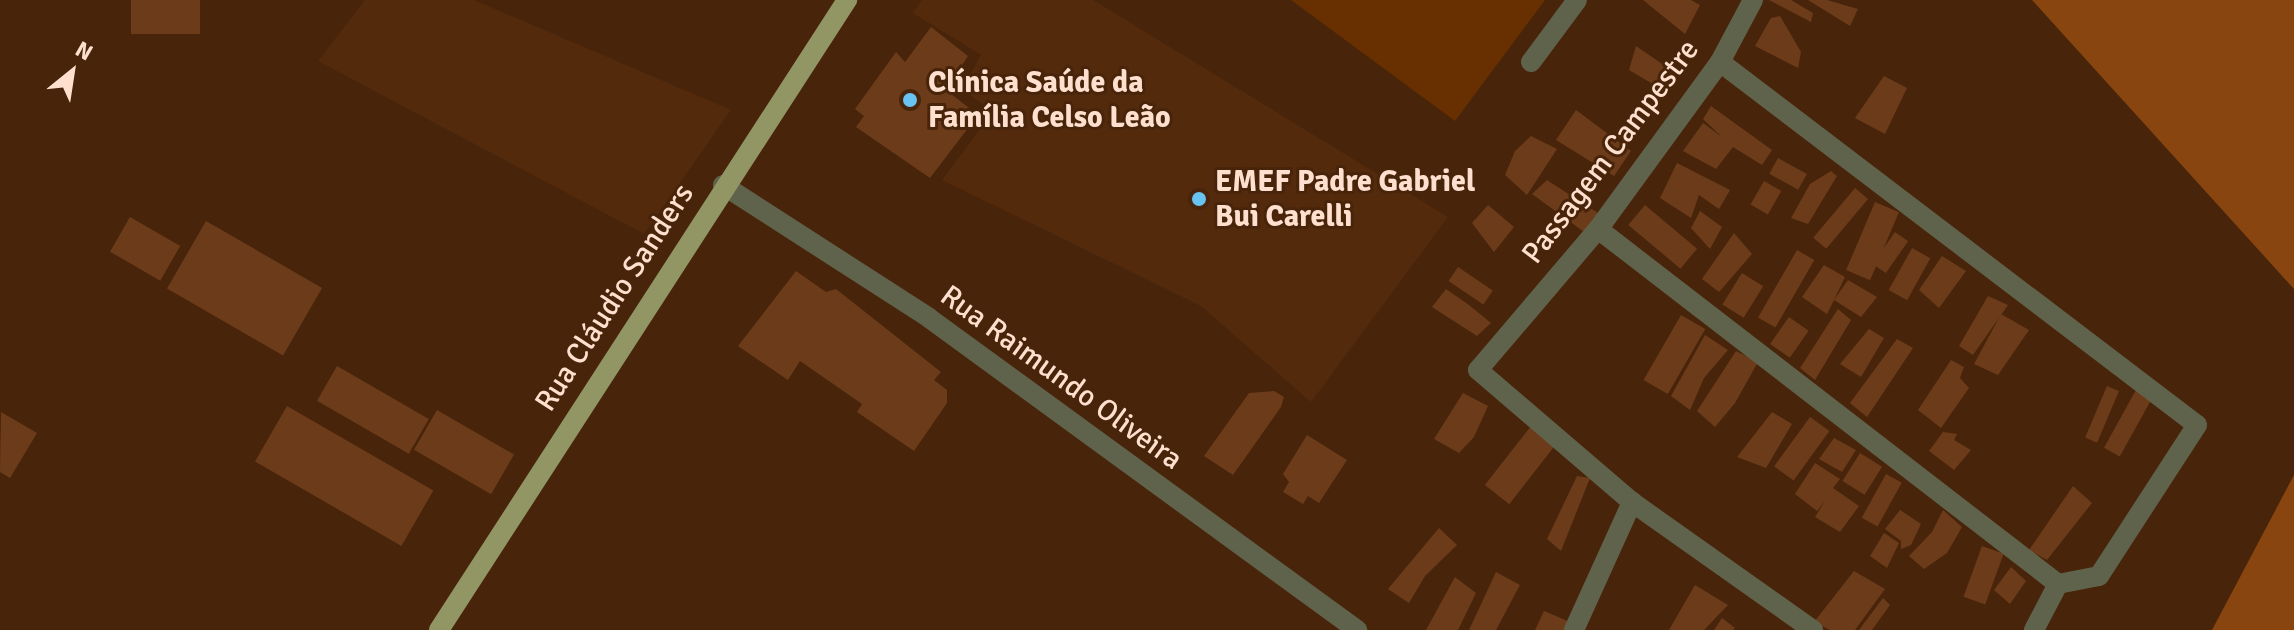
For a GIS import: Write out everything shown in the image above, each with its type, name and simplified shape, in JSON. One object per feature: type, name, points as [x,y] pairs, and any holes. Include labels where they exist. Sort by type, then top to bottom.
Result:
[{"type":"main road","name":"Rua Cláudio Sanders","points":[[439,630],[723,185],[847,0]]},
{"type":"street","points":[[1531,62],[1577,0]]},
{"type":"street","name":"Passagem Campestre","points":[[1632,502],[1478,370],[1598,229],[1720,62],[1753,0]]},
{"type":"street","points":[[1598,229],[2058,584],[2099,576],[2197,425],[1720,62]]},
{"type":"street","name":"Rua Raimundo Oliveira","points":[[723,185],[929,318],[1357,630]]},
{"type":"street","points":[[1574,630],[1632,502],[1813,630]]},
{"type":"street","points":[[2034,630],[2058,584]]},
{"type":"shaded area","points":[[365,0],[474,0],[731,110],[644,234],[318,61]]},
{"type":"shaded area","name":"EMEF Padre Gabriel Bui Carelli","points":[[922,0],[1093,0],[1448,217],[1311,402],[1201,306],[942,180],[993,112],[962,89],[981,55],[913,13]]},
{"type":"shaded area","points":[[1291,0],[1545,0],[1455,121]]},
{"type":"shaded area","points":[[2032,0],[2294,0],[2294,289]]},
{"type":"shaded area","points":[[2294,475],[2294,630],[2212,630]]},
{"type":"building","points":[[131,0],[200,0],[200,34],[131,34]]},
{"type":"building","points":[[1643,0],[1691,0],[1700,5],[1685,34]]},
{"type":"building","points":[[1769,0],[1791,0],[1813,13],[1811,22]]},
{"type":"building","points":[[1808,0],[1827,0],[1858,9],[1850,26]]},
{"type":"building","points":[[1780,16],[1801,52],[1798,68],[1755,46],[1771,18]]},
{"type":"building","name":"Clínica Saúde da Família Celso Leão","points":[[931,27],[968,56],[946,90],[978,115],[930,178],[856,127],[864,116],[855,109],[896,52],[905,62]]},
{"type":"building","points":[[1636,46],[1674,72],[1663,90],[1629,70]]},
{"type":"building","points":[[1884,76],[1907,88],[1885,134],[1855,118]]},
{"type":"building","points":[[1711,106],[1772,150],[1762,165],[1733,147],[1716,169],[1683,151],[1703,123],[1722,137],[1703,119]]},
{"type":"building","points":[[1576,110],[1631,151],[1614,176],[1556,140]]},
{"type":"building","points":[[1531,136],[1557,149],[1527,195],[1505,175],[1515,151]]},
{"type":"building","points":[[1778,158],[1807,174],[1798,190],[1769,174]]},
{"type":"building","points":[[1677,163],[1730,190],[1719,209],[1699,195],[1691,218],[1660,198]]},
{"type":"building","points":[[1831,171],[1837,176],[1808,224],[1791,218],[1810,184]]},
{"type":"building","points":[[1547,180],[1598,213],[1591,237],[1532,194]]},
{"type":"building","points":[[1764,181],[1781,191],[1768,214],[1750,204]]},
{"type":"building","points":[[1855,188],[1868,199],[1826,249],[1813,238]]},
{"type":"building","points":[[1875,202],[1899,212],[1870,280],[1846,270]]},
{"type":"building","points":[[1488,205],[1514,227],[1494,252],[1472,223]]},
{"type":"building","points":[[1645,205],[1697,249],[1680,269],[1628,225]]},
{"type":"building","points":[[1700,211],[1722,227],[1710,249],[1691,228]]},
{"type":"building","points":[[130,217],[180,246],[160,281],[110,252]]},
{"type":"building","points":[[206,221],[322,288],[283,356],[167,289]]},
{"type":"building","points":[[1895,232],[1908,241],[1886,273],[1873,264]]},
{"type":"building","points":[[1734,233],[1752,254],[1719,292],[1702,279]]},
{"type":"building","points":[[1912,248],[1930,258],[1907,300],[1889,290]]},
{"type":"building","points":[[1797,250],[1814,260],[1775,328],[1758,318]]},
{"type":"building","points":[[1942,256],[1966,271],[1939,308],[1919,290]]},
{"type":"building","points":[[1824,265],[1845,277],[1827,314],[1802,297]]},
{"type":"building","points":[[1458,267],[1493,290],[1483,305],[1448,281]]},
{"type":"building","points":[[796,271],[826,292],[836,289],[941,372],[934,380],[947,390],[947,403],[914,451],[857,412],[862,404],[800,361],[788,380],[738,346]]},
{"type":"building","points":[[1742,273],[1763,286],[1744,318],[1722,304]]},
{"type":"building","points":[[1848,280],[1877,297],[1861,317],[1834,300]]},
{"type":"building","points":[[1446,289],[1491,323],[1477,336],[1432,307]]},
{"type":"building","points":[[1988,296],[2008,305],[1973,355],[1959,346]]},
{"type":"building","points":[[1838,309],[1851,320],[1815,380],[1800,368]]},
{"type":"building","points":[[2001,314],[2029,330],[1998,375],[1974,364]]},
{"type":"building","points":[[1681,315],[1705,329],[1668,394],[1644,380]]},
{"type":"building","points":[[1789,317],[1809,331],[1790,358],[1770,344]]},
{"type":"building","points":[[1869,329],[1884,338],[1861,377],[1840,364]]},
{"type":"building","points":[[1705,335],[1728,350],[1704,378],[1690,410],[1671,396]]},
{"type":"building","points":[[1897,339],[1913,348],[1867,417],[1850,403]]},
{"type":"building","points":[[1736,351],[1758,362],[1735,403],[1715,427],[1697,411]]},
{"type":"building","points":[[1951,360],[1964,367],[1960,378],[1969,388],[1941,428],[1918,410]]},
{"type":"building","points":[[337,366],[429,419],[409,454],[317,401]]},
{"type":"building","points":[[2107,386],[2119,391],[2097,443],[2085,438]]},
{"type":"building","points":[[2136,390],[2152,399],[2120,456],[2104,448]]},
{"type":"building","points":[[1274,391],[1284,397],[1281,407],[1233,475],[1204,456],[1249,393]]},
{"type":"building","points":[[1463,393],[1488,406],[1474,437],[1459,453],[1434,439]]},
{"type":"building","points":[[287,406],[433,490],[401,546],[255,461]]},
{"type":"building","points":[[437,410],[514,454],[491,494],[414,450]]},
{"type":"building","points":[[1,412],[37,433],[10,478],[0,472]]},
{"type":"building","points":[[1772,412],[1792,424],[1766,468],[1737,457]]},
{"type":"building","points":[[1810,417],[1829,431],[1794,480],[1774,466]]},
{"type":"building","points":[[1531,426],[1555,445],[1509,504],[1485,485]]},
{"type":"building","points":[[1943,432],[1957,434],[1954,440],[1971,450],[1954,470],[1929,451]]},
{"type":"building","points":[[1307,435],[1347,460],[1319,503],[1308,496],[1303,504],[1283,492],[1289,482],[1283,474]]},
{"type":"building","points":[[1834,438],[1856,450],[1842,472],[1819,459]]},
{"type":"building","points":[[1860,453],[1882,467],[1865,495],[1843,481]]},
{"type":"building","points":[[1815,463],[1840,479],[1833,488],[1859,506],[1840,532],[1815,517],[1825,501],[1817,511],[1795,494]]},
{"type":"building","points":[[1886,474],[1902,483],[1878,526],[1862,518]]},
{"type":"building","points":[[1577,476],[1590,478],[1561,551],[1547,539]]},
{"type":"building","points":[[2073,486],[2092,503],[2047,560],[2029,550]]},
{"type":"building","points":[[1900,510],[1921,524],[1911,545],[1901,549],[1901,541],[1885,529]]},
{"type":"building","points":[[1943,510],[1962,527],[1947,553],[1924,569],[1909,556],[1932,532]]},
{"type":"building","points":[[1439,528],[1457,545],[1425,576],[1409,603],[1388,589]]},
{"type":"building","points":[[1884,533],[1899,543],[1887,568],[1870,556]]},
{"type":"building","points":[[1982,546],[2004,554],[1985,605],[1964,597]]},
{"type":"building","points":[[2011,567],[2026,581],[2010,604],[1994,590]]},
{"type":"building","points":[[1854,571],[1885,589],[1855,630],[1830,630],[1814,622]]},
{"type":"building","points":[[1496,572],[1520,585],[1496,630],[1469,630]]},
{"type":"building","points":[[1455,577],[1476,593],[1458,630],[1426,630]]},
{"type":"building","points":[[1695,585],[1728,605],[1704,630],[1669,630]]},
{"type":"building","points":[[1883,598],[1890,605],[1872,630],[1859,630]]},
{"type":"building","points":[[1544,611],[1570,622],[1566,630],[1535,630]]},
{"type":"building","points":[[1722,618],[1735,628],[1714,630]]},
{"type":"place","name":"Clínica Saúde da Família Celso Leão","points":[[910,100]]},
{"type":"place","name":"EMEF Padre Gabriel Bui Carelli","points":[[1199,199]]}]
